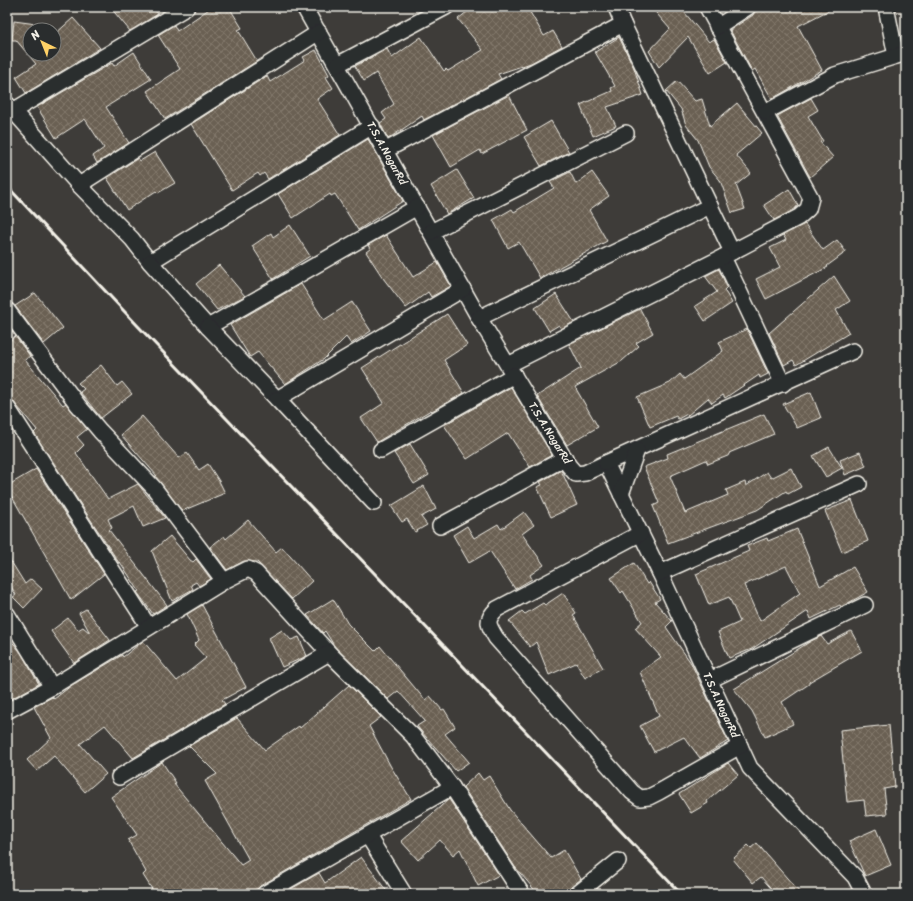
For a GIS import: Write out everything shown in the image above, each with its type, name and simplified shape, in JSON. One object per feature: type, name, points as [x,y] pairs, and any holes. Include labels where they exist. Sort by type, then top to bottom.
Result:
[{"type":"street","points":[[187,7],[10,107],[79,185],[132,239],[150,262],[208,328],[374,503]]},
{"type":"street","name":"T.S.A.NagarRd","points":[[304,7],[386,150],[479,318],[565,458],[576,474],[585,473],[606,463],[660,573],[750,768],[855,878],[864,894]]},
{"type":"street","points":[[337,65],[446,7]]},
{"type":"street","points":[[616,7],[710,206],[728,254],[783,384]]},
{"type":"street","points":[[381,450],[511,370],[799,217],[808,209],[811,198],[766,112],[717,27],[708,7]]},
{"type":"street","points":[[717,27],[748,7]]},
{"type":"street","points":[[766,112],[835,75],[901,54],[886,7]]},
{"type":"street","points":[[386,150],[623,24]]},
{"type":"street","points":[[79,185],[319,32]]},
{"type":"street","points":[[150,262],[372,126]]},
{"type":"street","points":[[431,232],[626,133]]},
{"type":"street","points":[[479,318],[710,206]]},
{"type":"street","points":[[208,328],[417,207]]},
{"type":"street","points":[[277,399],[463,289]]},
{"type":"street","points":[[7,310],[78,405],[100,431],[154,488],[224,581]]},
{"type":"street","points":[[606,463],[853,351]]},
{"type":"street","points":[[7,407],[149,627]]},
{"type":"street","points":[[621,494],[637,450]]},
{"type":"street","points":[[440,526],[565,458]]},
{"type":"street","points":[[660,573],[859,484]]},
{"type":"street","points":[[641,533],[497,609],[490,616],[488,625],[501,644],[632,792],[640,798],[649,797],[659,792],[740,746]]},
{"type":"street","points":[[7,711],[52,687],[224,581],[248,569],[256,573],[329,653],[413,736],[452,787],[522,894]]},
{"type":"street","points":[[710,680],[865,605]]},
{"type":"street","points":[[7,614],[52,687]]},
{"type":"street","points":[[119,777],[329,653]]},
{"type":"street","points":[[264,894],[452,787]]},
{"type":"street","points":[[368,836],[404,894]]},
{"type":"street","points":[[577,894],[618,861]]},
{"type":"building","points":[[110,7],[162,7],[156,11],[158,14],[130,31]]},
{"type":"building","points":[[212,7],[229,7],[242,28],[238,30],[257,61],[165,119],[147,91],[180,69],[158,35],[174,25],[177,31]]},
{"type":"building","points":[[473,7],[527,7],[544,36],[553,31],[562,46],[531,63],[498,74],[501,79],[424,120],[422,116],[388,139],[380,123],[386,119],[382,113],[394,104],[376,73],[364,81],[355,66],[387,49],[392,58],[421,37],[444,71],[446,69],[448,71],[483,50],[458,19]]},
{"type":"building","points":[[651,7],[680,7],[709,42],[714,39],[727,62],[710,73],[688,37],[659,67],[649,51],[670,29]]},
{"type":"building","points":[[757,7],[835,7],[798,26],[822,70],[772,99],[755,69],[752,71],[730,30],[753,15]]},
{"type":"building","points":[[73,18],[100,48],[26,93],[16,77],[36,64],[34,62],[62,62],[62,28]]},
{"type":"building","points":[[14,21],[22,22],[22,47],[16,40],[12,40]]},
{"type":"building","points":[[619,37],[634,68],[643,95],[607,107],[616,126],[593,136],[580,105],[612,91],[611,88],[615,86],[595,52]]},
{"type":"building","points":[[316,50],[329,75],[326,77],[333,88],[317,99],[340,135],[268,179],[264,173],[260,176],[258,173],[232,190],[191,124],[267,76],[270,82],[305,60],[303,57]]},
{"type":"building","points":[[134,52],[151,79],[106,107],[129,143],[97,163],[93,156],[104,148],[85,119],[56,138],[37,107],[112,63],[114,66]]},
{"type":"building","points":[[677,81],[695,101],[702,99],[710,126],[737,103],[762,133],[736,155],[751,173],[736,185],[745,209],[732,213],[720,180],[709,167],[698,140],[686,125],[681,109],[666,91]]},
{"type":"building","points":[[509,95],[527,130],[482,154],[480,150],[451,167],[433,135]]},
{"type":"building","points":[[811,98],[818,110],[808,116],[823,141],[820,142],[833,157],[810,177],[777,116]]},
{"type":"building","points":[[551,121],[569,152],[541,166],[524,137]]},
{"type":"building","points":[[368,139],[403,201],[358,230],[335,194],[331,196],[330,194],[293,218],[278,194]]},
{"type":"building","points":[[155,152],[175,183],[158,193],[156,191],[127,210],[107,178],[138,158],[140,161]]},
{"type":"building","points":[[457,170],[474,198],[447,214],[431,186]]},
{"type":"building","points":[[570,172],[576,184],[592,172],[609,196],[589,210],[607,241],[540,278],[519,242],[508,248],[493,220],[512,209],[514,212],[554,188],[550,182]]},
{"type":"building","points":[[789,189],[798,205],[794,210],[774,220],[764,205]]},
{"type":"building","points":[[805,224],[823,250],[837,240],[846,252],[827,266],[828,267],[766,299],[756,279],[780,267],[770,248],[786,240],[783,235]]},
{"type":"building","points":[[290,225],[310,256],[273,279],[252,246],[271,233],[273,237]]},
{"type":"building","points":[[386,235],[413,277],[437,262],[451,286],[431,297],[428,292],[406,308],[383,278],[366,252],[370,249],[368,245]]},
{"type":"building","points":[[219,265],[245,296],[217,310],[196,284]]},
{"type":"building","points":[[719,269],[727,287],[724,290],[732,303],[705,321],[695,306],[717,292],[705,276]]},
{"type":"building","points":[[834,276],[850,301],[836,310],[849,333],[796,365],[793,360],[784,365],[769,333]]},
{"type":"building","points":[[301,284],[324,320],[352,302],[371,331],[351,344],[346,337],[324,359],[285,384],[258,352],[250,357],[230,325]]},
{"type":"building","points":[[35,293],[63,328],[44,344],[15,306]]},
{"type":"building","points":[[556,294],[574,322],[561,329],[559,325],[549,331],[535,308]]},
{"type":"building","points":[[640,309],[653,333],[636,343],[639,346],[622,361],[575,387],[598,427],[567,445],[537,396],[581,368],[569,344]]},
{"type":"building","points":[[447,314],[467,345],[444,360],[464,393],[432,411],[431,410],[377,442],[361,418],[384,403],[362,368]]},
{"type":"building","points":[[747,329],[768,374],[760,378],[759,375],[725,398],[723,395],[712,403],[708,398],[688,415],[687,414],[678,419],[676,416],[650,427],[637,397],[670,383],[680,374],[684,379],[723,351],[719,342]]},
{"type":"building","points":[[15,336],[30,356],[25,360],[63,405],[66,403],[87,429],[77,437],[84,445],[76,453],[108,499],[138,484],[165,518],[143,527],[134,506],[108,519],[112,528],[109,530],[167,605],[153,614],[137,592],[139,591],[34,433],[37,430],[7,394],[7,343]]},
{"type":"building","points":[[101,365],[117,386],[122,382],[132,394],[101,418],[80,392],[84,389],[78,383]]},
{"type":"building","points":[[511,387],[552,455],[530,467],[508,433],[467,459],[444,425]]},
{"type":"building","points":[[811,392],[821,418],[797,428],[783,404]]},
{"type":"building","points":[[764,414],[774,434],[729,453],[730,455],[708,464],[706,460],[670,476],[685,513],[728,495],[726,490],[745,482],[746,486],[767,472],[771,478],[791,468],[801,487],[788,494],[786,491],[757,510],[668,543],[653,506],[659,503],[644,467],[668,458],[667,454]]},
{"type":"building","points":[[142,416],[179,458],[187,453],[199,470],[208,464],[225,493],[182,511],[155,476],[157,476],[121,435]]},
{"type":"building","points":[[410,444],[429,475],[414,484],[394,453]]},
{"type":"building","points":[[829,447],[842,468],[826,477],[813,456]]},
{"type":"building","points":[[860,452],[866,466],[845,475],[840,460]]},
{"type":"building","points":[[36,469],[104,574],[71,600],[7,488],[7,486]]},
{"type":"building","points":[[561,470],[577,505],[551,517],[537,487],[542,485],[540,482]]},
{"type":"building","points":[[424,486],[436,509],[421,517],[427,525],[415,532],[407,519],[402,522],[391,506]]},
{"type":"building","points":[[852,500],[868,541],[842,552],[825,511]]},
{"type":"building","points":[[524,512],[534,525],[522,534],[544,565],[530,575],[532,579],[515,589],[490,551],[469,563],[453,535],[467,526],[474,538],[498,524],[501,529]]},
{"type":"building","points":[[248,520],[276,552],[282,547],[312,581],[292,599],[257,562],[244,561],[227,570],[210,547],[224,536],[226,539]]},
{"type":"building","points":[[797,529],[820,586],[853,567],[868,592],[841,607],[840,605],[811,619],[808,611],[752,649],[729,658],[718,632],[740,622],[729,597],[709,605],[696,574],[749,551],[747,546],[767,538],[768,541]],"holes":[[[786,566],[800,593],[760,621],[744,585]]]},
{"type":"building","points":[[170,536],[190,560],[193,562],[196,559],[211,579],[199,586],[196,582],[191,585],[193,589],[172,601],[152,551]]},
{"type":"building","points":[[7,555],[25,584],[31,579],[42,589],[24,608],[13,597],[16,595],[7,580]]},
{"type":"building","points":[[634,563],[647,584],[649,582],[660,599],[655,602],[672,621],[666,627],[691,663],[728,741],[700,758],[684,737],[654,752],[640,726],[659,716],[640,672],[661,657],[635,628],[642,622],[623,591],[621,593],[611,578]]},
{"type":"building","points":[[563,593],[576,613],[573,615],[603,668],[585,678],[576,663],[549,675],[536,642],[530,647],[509,621],[522,611],[525,614],[543,603],[545,605]]},
{"type":"building","points":[[333,599],[348,624],[375,651],[380,646],[425,700],[430,696],[442,710],[444,709],[455,727],[445,734],[469,762],[456,771],[417,726],[425,721],[398,691],[388,699],[335,647],[325,631],[323,633],[307,615]]},
{"type":"building","points":[[202,605],[246,687],[222,700],[225,704],[133,758],[105,725],[80,744],[106,774],[85,792],[54,756],[37,771],[27,760],[51,738],[34,707],[52,697],[54,699],[72,685],[122,655],[123,657],[143,641],[177,681],[206,658],[194,645],[199,640],[187,614]]},
{"type":"building","points":[[86,609],[110,640],[74,663],[51,631],[68,618],[78,630],[83,627],[90,633],[79,613]]},
{"type":"building","points":[[282,630],[291,640],[299,637],[307,656],[282,667],[269,638]]},
{"type":"building","points":[[851,631],[862,651],[809,682],[809,684],[782,702],[793,724],[765,737],[752,711],[734,689],[821,636],[827,644]]},
{"type":"building","points":[[7,636],[20,651],[39,684],[7,701]]},
{"type":"building","points":[[349,685],[381,717],[369,726],[391,767],[411,799],[260,886],[255,894],[155,894],[143,875],[146,872],[128,840],[137,835],[111,797],[162,762],[176,783],[174,784],[241,865],[249,860],[205,781],[217,774],[189,746],[237,718],[265,750],[299,726],[300,728]]},
{"type":"building","points":[[889,725],[895,787],[884,789],[887,814],[866,816],[864,800],[847,802],[840,730]]},
{"type":"building","points":[[728,763],[738,775],[707,801],[708,803],[691,813],[679,794]]},
{"type":"building","points":[[478,773],[483,780],[489,776],[510,810],[551,858],[564,850],[581,879],[571,887],[568,894],[538,894],[515,867],[463,787]]},
{"type":"building","points":[[449,799],[499,875],[478,886],[460,849],[453,855],[440,840],[418,860],[401,841]]},
{"type":"building","points":[[876,829],[891,865],[865,876],[849,841]]},
{"type":"building","points":[[757,843],[801,894],[776,894],[761,877],[753,883],[733,859],[748,845],[751,848]]},
{"type":"building","points":[[361,857],[389,894],[282,894],[319,873],[325,883]]},
{"type":"railway","points":[[7,186],[138,326],[681,894]]}]
